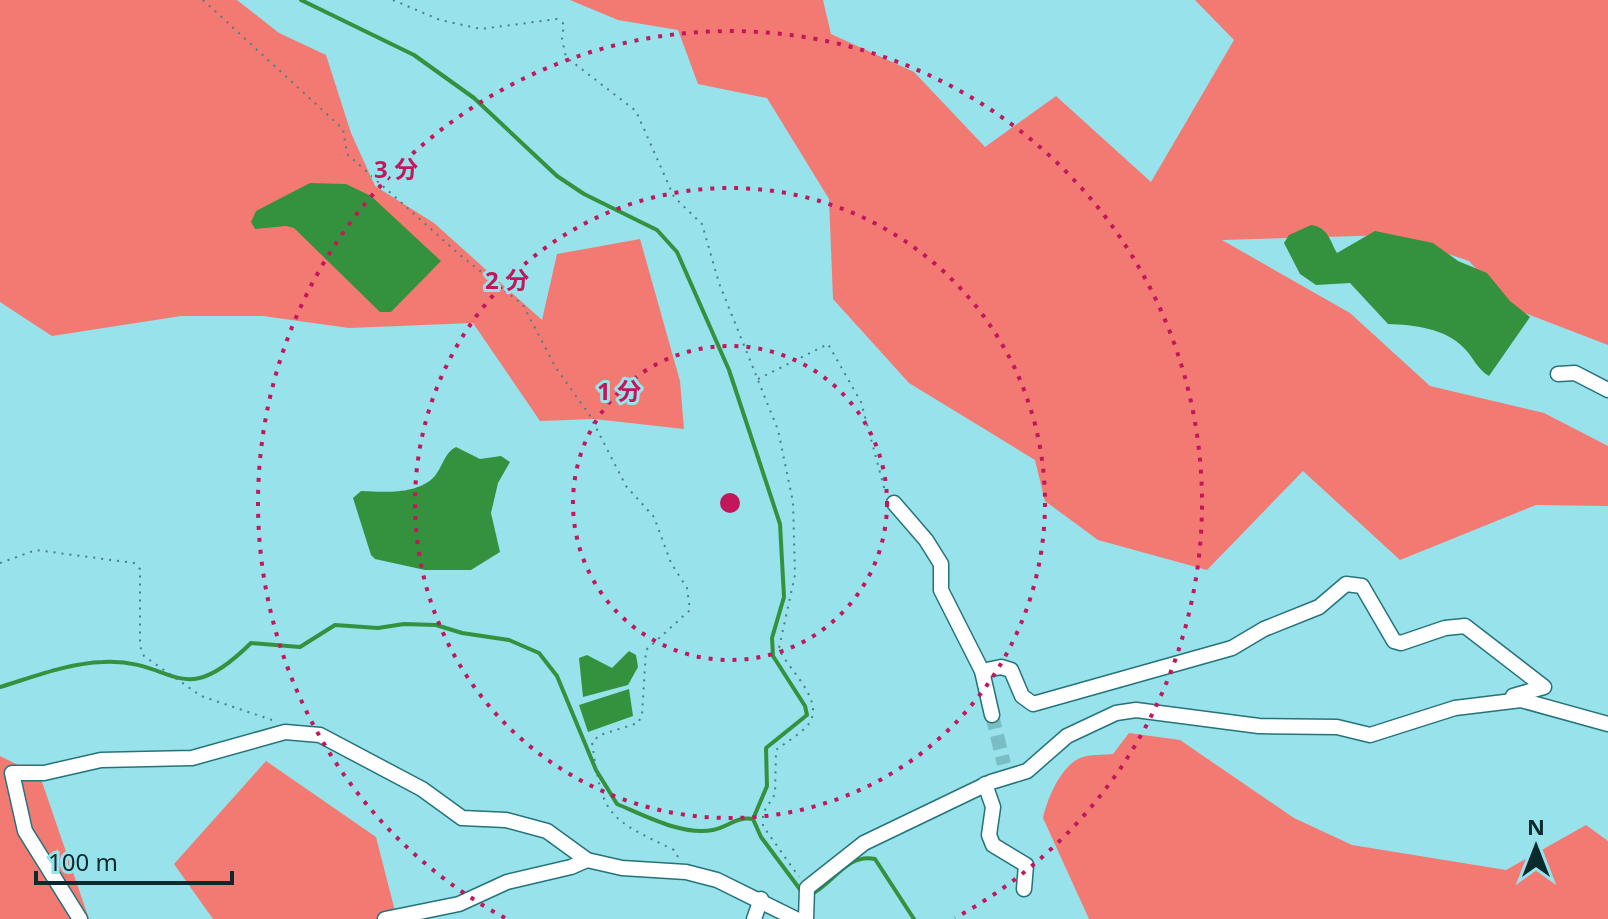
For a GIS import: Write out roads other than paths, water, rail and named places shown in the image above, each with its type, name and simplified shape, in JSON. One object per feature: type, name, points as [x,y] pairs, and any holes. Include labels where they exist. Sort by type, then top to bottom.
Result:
[{"type":"street","points":[[1558,374],[1575,373],[1608,390]]},
{"type":"street","points":[[894,503],[926,540],[941,564],[945,600],[982,671],[992,715]]},
{"type":"street","points":[[80,919],[25,831],[12,773],[44,773],[101,760],[192,758],[285,732],[320,735],[422,789],[462,818],[506,820],[547,831],[587,860],[622,868],[686,872],[717,880],[803,915],[807,888],[864,843],[1006,772],[1027,771],[1067,736],[1116,713],[1136,710],[1259,726],[1337,727],[1370,735],[1455,708],[1504,699],[1544,687],[1465,626],[1445,628],[1401,643],[1394,641],[1362,586],[1346,584],[1319,607],[1264,629],[1232,648],[1033,704],[1022,696],[1011,670],[1001,667],[982,671]]},
{"type":"street","points":[[1504,699],[1521,700],[1608,724]]},
{"type":"street","points":[[985,784],[993,807],[989,835],[993,845],[1026,865],[1024,889]]},
{"type":"street","points":[[385,919],[459,904],[507,882],[571,867],[587,860]]},
{"type":"street","points":[[754,919],[761,899]]},
{"type":"waterway","points":[[301,0],[414,55],[474,98],[557,176],[584,194],[657,230],[677,252],[729,370],[780,524],[784,597],[772,638],[773,656],[805,706],[807,715],[766,748],[767,786],[753,819],[761,837],[802,892]]},
{"type":"waterway","points":[[0,687],[64,668],[103,662],[127,663],[177,678],[192,679],[208,675],[227,664],[251,643],[300,647],[335,625],[378,628],[404,624],[436,625],[462,633],[509,640],[539,653],[557,676],[596,770],[617,804],[689,830],[719,829],[742,819],[753,819]]},
{"type":"waterway","points":[[810,895],[848,865],[865,858],[875,859],[914,919]]},
{"type":"tunnel","points":[[992,715],[1004,764]]}]
